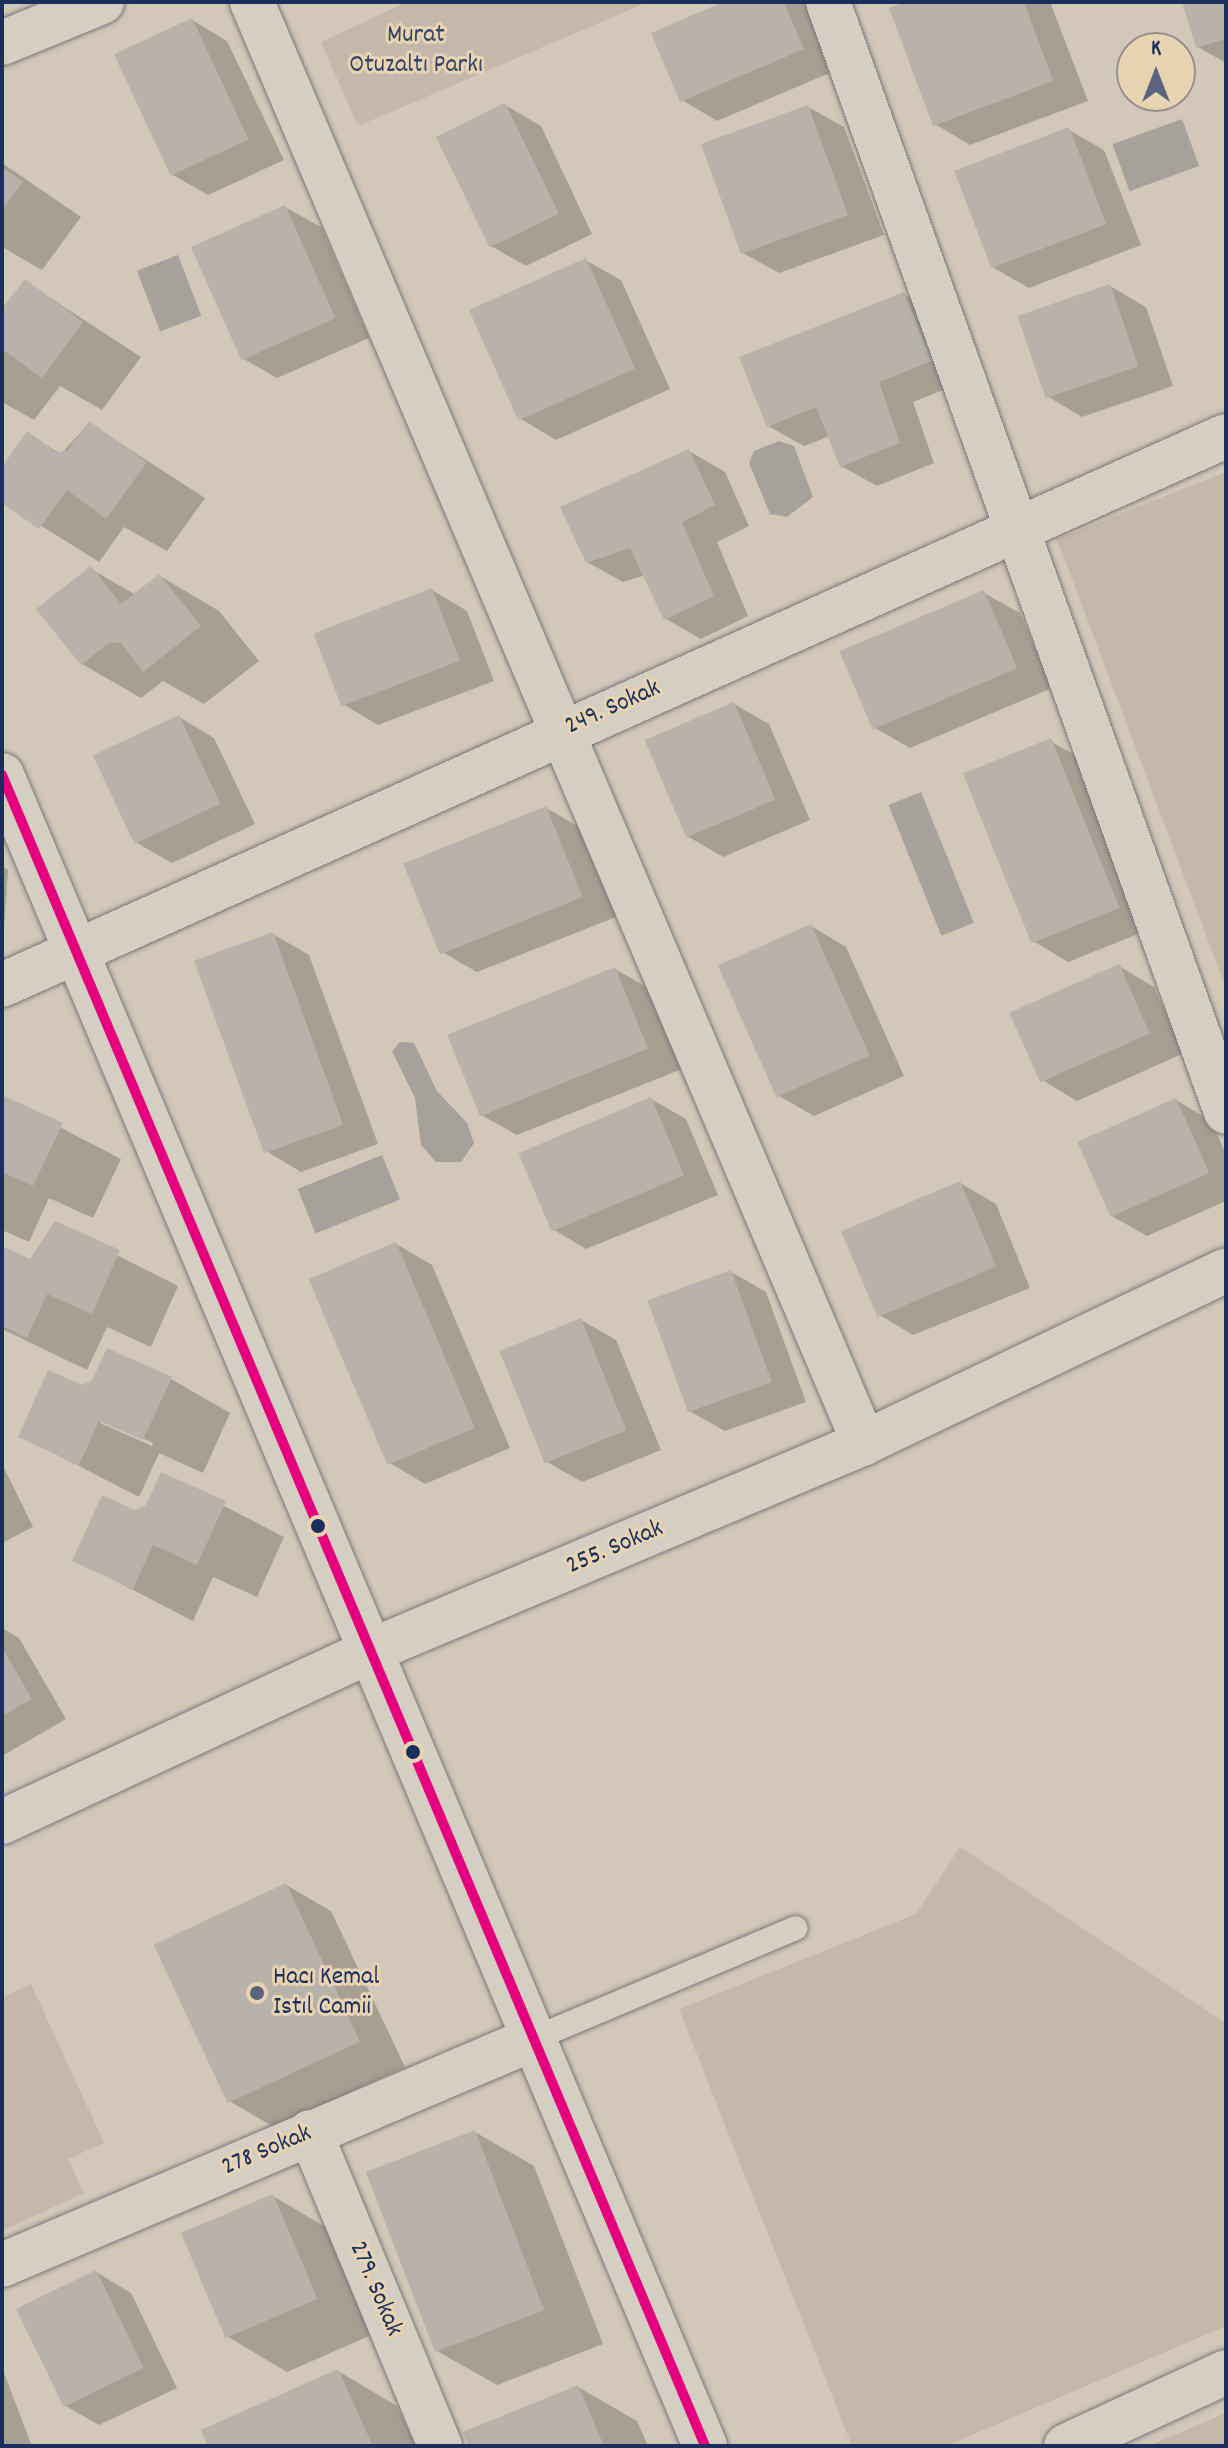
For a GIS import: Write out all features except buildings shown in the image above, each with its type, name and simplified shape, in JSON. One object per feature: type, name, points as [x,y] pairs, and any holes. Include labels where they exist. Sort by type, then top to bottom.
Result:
[{"type":"street","points":[[2,43],[102,2]]},
{"type":"street","points":[[252,2],[558,732],[864,1443]]},
{"type":"street","points":[[828,2],[1013,529],[1226,1112]]},
{"type":"street","name":"249. Sokak","points":[[2,985],[558,732],[1226,436]]},
{"type":"street","points":[[2,775],[80,949],[375,1649],[533,2039],[705,2446]]},
{"type":"street","name":"255. Sokak","points":[[2,1822],[375,1649],[864,1443],[1226,1270]]},
{"type":"street","name":"278 Sokak","points":[[2,2265],[533,2039]]},
{"type":"street","name":"279. Sokak","points":[[310,2132],[440,2446]]},
{"type":"street","points":[[1066,2446],[1226,2372]]},
{"type":"lane","points":[[533,2039],[796,1928]]},
{"type":"green space","name":"Murat Otuzaltı Parkı","points":[[407,2],[648,2],[358,126],[321,42]]},
{"type":"green space","points":[[1226,472],[1226,988],[1057,539]]},
{"type":"green space","points":[[960,1847],[1226,2023],[1226,2326],[946,2446],[852,2446],[679,2009],[916,1914]]},
{"type":"green space","points":[[31,1984],[104,2143],[68,2159],[84,2193],[2,2231],[2,1997]]},
{"type":"green space","points":[[1226,2413],[1226,2446],[1149,2446]]},
{"type":"shaded area","points":[[1182,119],[1199,166],[1130,191],[1112,144]]},
{"type":"shaded area","points":[[178,255],[201,316],[160,331],[137,271]]},
{"type":"shaded area","points":[[779,441],[794,446],[813,497],[787,517],[770,514],[749,463],[754,451]]},
{"type":"shaded area","points":[[921,792],[974,923],[941,936],[889,805]]},
{"type":"shaded area","points":[[400,1042],[414,1043],[437,1091],[467,1123],[474,1143],[461,1162],[436,1162],[421,1145],[415,1098],[392,1051]]},
{"type":"shaded area","points":[[382,1155],[400,1200],[316,1234],[298,1189]]},
{"type":"transit line","points":[[2,775],[705,2446]]},
{"type":"place","name":"Hacı Kemal Istıl Camii","points":[[257,1993]]}]
